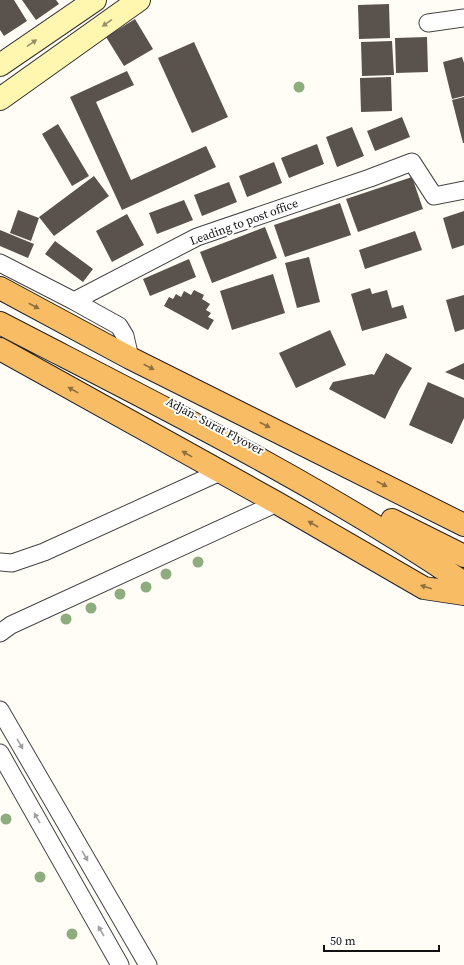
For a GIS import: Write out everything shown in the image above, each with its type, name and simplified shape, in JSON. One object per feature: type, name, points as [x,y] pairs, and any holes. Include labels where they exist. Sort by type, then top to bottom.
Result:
[{"type":"highway","points":[[0,288],[130,358],[464,525]]},
{"type":"highway","name":"Adjan- Surat Flyover","points":[[0,314],[148,390],[370,509],[425,547]]},
{"type":"highway","name":"Adjan- Surat Flyover","points":[[0,323],[182,417],[425,547]]},
{"type":"highway","points":[[0,349],[277,503],[424,588],[464,594]]},
{"type":"highway","points":[[425,547],[464,556]]},
{"type":"highway","points":[[425,547],[464,583]]},
{"type":"main road","points":[[0,65],[95,0]]},
{"type":"main road","points":[[0,99],[139,0]]},
{"type":"street","points":[[428,23],[464,18]]},
{"type":"street","name":"Leading to post office","points":[[74,301],[197,237],[370,178],[412,162],[434,196],[464,190]]},
{"type":"street","points":[[0,263],[120,326],[125,336],[130,358]]},
{"type":"street","points":[[0,562],[12,563],[44,552],[220,472]]},
{"type":"street","points":[[0,633],[11,625],[277,503]]},
{"type":"street","points":[[0,710],[148,965]]},
{"type":"street","points":[[0,753],[120,965]]},
{"type":"building","points":[[0,0],[14,0],[27,21],[4,36],[0,30]]},
{"type":"building","points":[[22,0],[56,0],[59,4],[36,20]]},
{"type":"building","points":[[389,4],[390,38],[359,39],[358,5]]},
{"type":"building","points":[[135,19],[153,49],[124,66],[106,37]]},
{"type":"building","points":[[427,37],[428,72],[396,73],[395,38]]},
{"type":"building","points":[[392,41],[394,75],[362,76],[361,42]]},
{"type":"building","points":[[194,42],[228,117],[192,133],[158,58]]},
{"type":"building","points":[[462,57],[464,63],[464,96],[452,99],[443,62]]},
{"type":"building","points":[[127,71],[134,85],[96,102],[131,180],[206,146],[216,167],[122,210],[70,97]]},
{"type":"building","points":[[391,77],[392,111],[361,112],[360,78]]},
{"type":"building","points":[[464,97],[464,143],[463,143],[452,100]]},
{"type":"building","points":[[402,117],[410,137],[375,151],[367,131]]},
{"type":"building","points":[[58,124],[89,176],[72,186],[42,134]]},
{"type":"building","points":[[352,127],[364,156],[337,167],[326,137]]},
{"type":"building","points":[[317,144],[324,164],[289,178],[281,158]]},
{"type":"building","points":[[274,162],[282,183],[247,197],[239,176]]},
{"type":"building","points":[[94,176],[109,196],[54,236],[39,217]]},
{"type":"building","points":[[412,177],[423,209],[358,232],[346,199]]},
{"type":"building","points":[[229,182],[237,202],[202,216],[194,195]]},
{"type":"building","points":[[184,200],[193,220],[157,234],[149,213]]},
{"type":"building","points":[[340,203],[351,235],[285,257],[274,225]]},
{"type":"building","points":[[18,210],[39,218],[31,241],[10,233]]},
{"type":"building","points":[[464,211],[464,245],[452,249],[443,218]]},
{"type":"building","points":[[127,214],[144,245],[112,262],[96,231]]},
{"type":"building","points":[[265,227],[277,258],[212,283],[200,252]]},
{"type":"building","points":[[0,230],[34,244],[28,258],[0,246]]},
{"type":"building","points":[[415,231],[422,250],[365,269],[359,250]]},
{"type":"building","points":[[55,241],[93,269],[83,282],[45,254]]},
{"type":"building","points":[[309,257],[320,302],[297,308],[285,263]]},
{"type":"building","points":[[189,259],[196,277],[150,296],[143,279]]},
{"type":"building","points":[[273,274],[285,313],[232,330],[220,291]]},
{"type":"building","points":[[370,288],[372,294],[387,290],[392,308],[403,305],[407,318],[362,331],[351,294]]},
{"type":"building","points":[[194,290],[204,295],[202,299],[210,304],[206,310],[211,313],[208,317],[214,320],[208,330],[164,306],[169,297],[173,299],[176,294],[181,297],[184,291],[191,295]]},
{"type":"building","points":[[464,295],[464,329],[455,332],[446,300]]},
{"type":"building","points":[[330,330],[346,365],[296,388],[279,353]]},
{"type":"building","points":[[386,353],[412,368],[385,419],[329,389],[333,382],[372,374],[374,375]]},
{"type":"building","points":[[464,363],[464,380],[445,372]]},
{"type":"building","points":[[428,382],[464,398],[464,418],[452,444],[409,425]]}]
